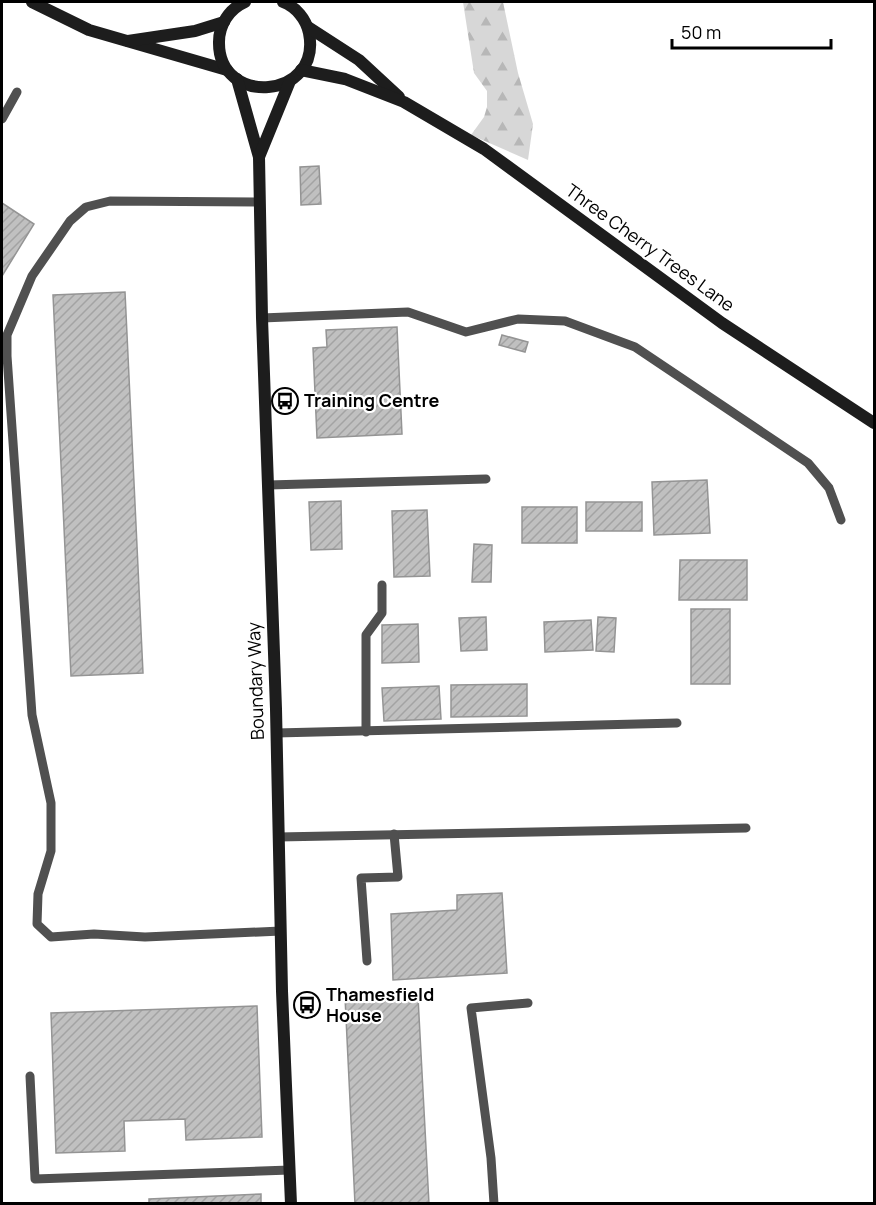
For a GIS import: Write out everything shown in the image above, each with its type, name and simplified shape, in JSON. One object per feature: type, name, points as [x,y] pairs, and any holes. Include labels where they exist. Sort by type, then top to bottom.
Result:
[{"type":"street","points":[[32,2],[89,30],[227,70]]},
{"type":"street","points":[[245,2],[230,12],[219,33],[219,45],[221,58],[227,70],[248,85],[261,88],[276,87],[290,81],[301,70],[308,57],[310,42],[308,27]]},
{"type":"street","name":"Three Cherry Trees Lane","points":[[283,2],[300,14],[308,27],[359,60],[404,102]]},
{"type":"street","points":[[124,42],[195,31],[224,22]]},
{"type":"street","name":"Three Cherry Trees Lane","points":[[301,70],[345,79],[404,102],[484,149],[722,323],[874,423]]},
{"type":"street","name":"Boundary Way","points":[[237,79],[259,158],[262,318],[291,1203]]},
{"type":"street","name":"Boundary Way","points":[[259,158],[290,81]]},
{"type":"lane","points":[[2,119],[17,92]]},
{"type":"lane","points":[[260,202],[110,201],[86,207],[70,221],[32,276],[7,334],[7,356],[32,715],[51,803],[51,851],[38,894],[37,924],[51,937],[94,934],[145,937],[281,931]]},
{"type":"lane","points":[[262,318],[408,312],[466,332],[518,319],[565,321],[635,347],[807,463],[829,488],[841,520]]},
{"type":"lane","points":[[268,485],[486,479]]},
{"type":"lane","points":[[366,732],[366,635],[382,613],[382,585]]},
{"type":"lane","points":[[276,733],[677,723]]},
{"type":"lane","points":[[278,837],[746,828]]},
{"type":"lane","points":[[367,961],[361,878],[398,877],[394,834]]},
{"type":"lane","points":[[494,1203],[491,1158],[471,1008],[528,1003]]},
{"type":"lane","points":[[30,1076],[35,1179],[290,1170]]},
{"type":"green space","points":[[463,2],[503,2],[518,73],[533,124],[528,160],[471,135],[484,117],[487,107],[487,91],[474,73]]},
{"type":"building","points":[[319,166],[321,204],[301,205],[300,167]]},
{"type":"building","points":[[2,203],[34,224],[2,276]]},
{"type":"building","points":[[125,292],[143,673],[71,676],[53,295]]},
{"type":"building","points":[[397,327],[402,434],[317,438],[313,348],[327,347],[326,330]]},
{"type":"building","points":[[502,335],[528,342],[525,352],[499,345]]},
{"type":"building","points":[[707,480],[710,533],[654,535],[652,482]]},
{"type":"building","points":[[341,501],[342,549],[311,550],[309,502]]},
{"type":"building","points":[[586,502],[642,502],[642,531],[586,531]]},
{"type":"building","points":[[522,507],[577,507],[577,543],[522,543]]},
{"type":"building","points":[[427,510],[430,576],[394,577],[392,511]]},
{"type":"building","points":[[474,544],[492,545],[491,582],[472,582]]},
{"type":"building","points":[[680,560],[747,560],[747,600],[679,600]]},
{"type":"building","points":[[691,609],[730,609],[730,684],[691,684]]},
{"type":"building","points":[[486,617],[487,650],[461,651],[459,618]]},
{"type":"building","points":[[598,617],[616,618],[614,652],[596,651]]},
{"type":"building","points":[[591,620],[593,650],[545,652],[544,622]]},
{"type":"building","points":[[418,624],[419,662],[382,663],[382,625]]},
{"type":"building","points":[[527,684],[527,716],[451,717],[451,685]]},
{"type":"building","points":[[439,686],[441,719],[384,721],[382,688]]},
{"type":"building","points":[[502,893],[507,973],[393,980],[391,914],[457,910],[457,895]]},
{"type":"building","points":[[345,997],[418,997],[429,1204],[355,1204]]},
{"type":"building","points":[[257,1006],[262,1137],[186,1140],[185,1119],[124,1121],[125,1151],[56,1153],[51,1013]]},
{"type":"building","points":[[261,1194],[261,1204],[149,1204],[149,1199]]},
{"type":"place","name":"Training Centre","points":[[285,401]]},
{"type":"place","name":"Thamesfield House","points":[[307,1005]]}]
